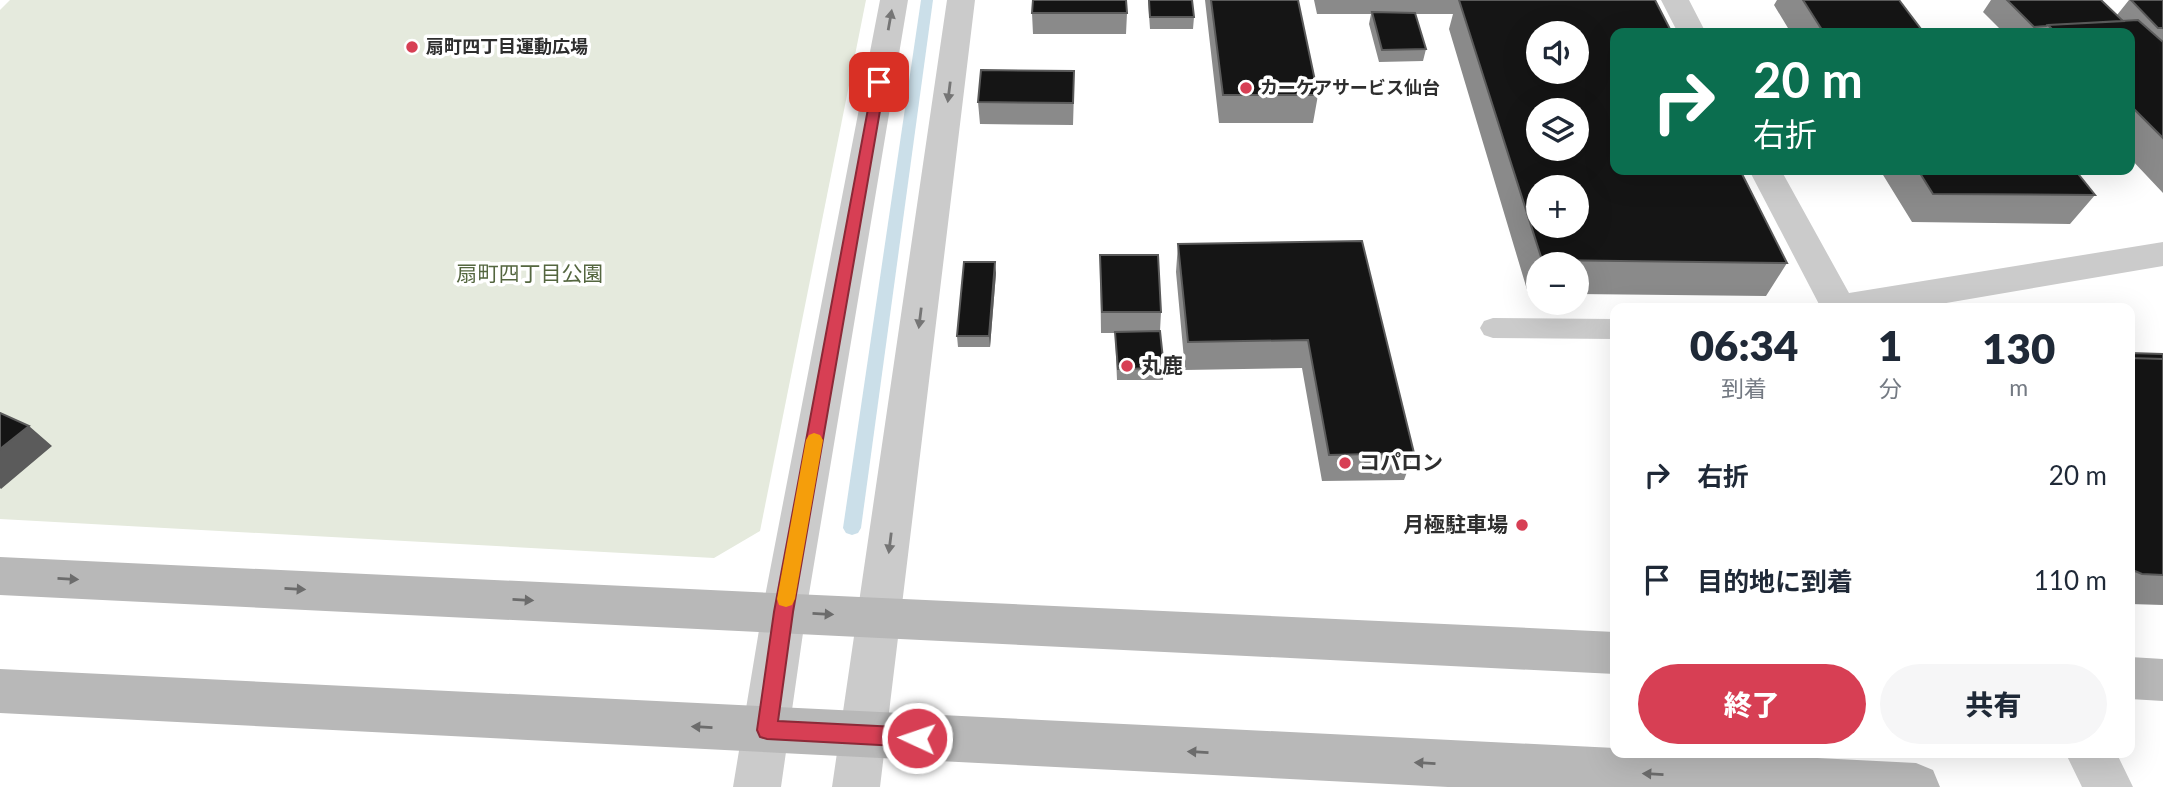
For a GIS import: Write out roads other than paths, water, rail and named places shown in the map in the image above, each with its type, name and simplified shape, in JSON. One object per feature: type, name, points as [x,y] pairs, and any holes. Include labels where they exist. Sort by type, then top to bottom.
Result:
[{"type":"street","points":[[757,787],[783,612],[894,0]]},
{"type":"street","points":[[856,787],[961,0]]},
{"type":"street","points":[[1675,0],[1689,28]]},
{"type":"street","points":[[1768,175],[1836,303]]},
{"type":"street","points":[[1869,303],[2163,254]]},
{"type":"street","points":[[0,576],[1610,653]]},
{"type":"street","points":[[2135,678],[2163,680]]},
{"type":"street","points":[[0,691],[1916,787]]},
{"type":"street","points":[[2092,758],[2109,787]]},
{"type":"lane","points":[[1493,328],[1610,329]]},
{"type":"waterway","points":[[852,528],[927,0]]},
{"type":"place","name":"扇町四丁目運動広場","points":[[412,47]]},
{"type":"place","name":"カーケアサービス仙台","points":[[1246,88]]},
{"type":"place","name":"丸鹿","points":[[1127,366]]},
{"type":"place","name":"コパロン","points":[[1345,463]]},
{"type":"place","name":"月極駐車場","points":[[1522,525]]},
{"type":"park label","name":"扇町四丁目公園","points":[[530,274]]}]
